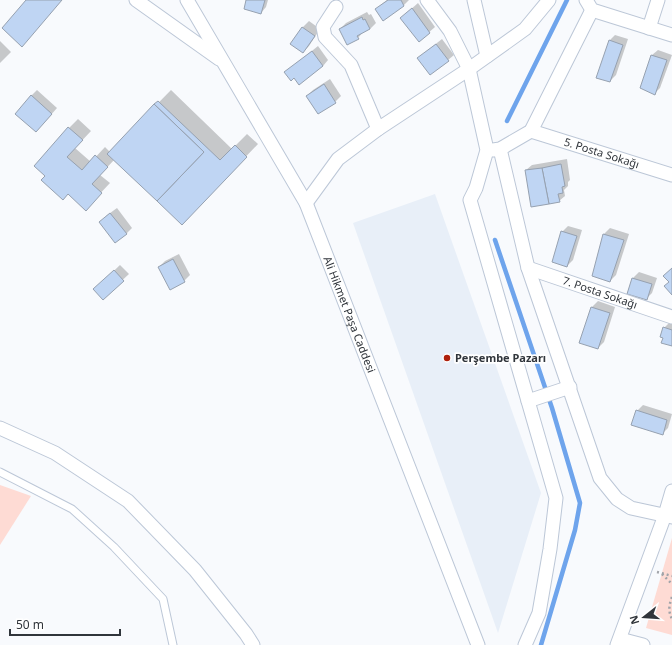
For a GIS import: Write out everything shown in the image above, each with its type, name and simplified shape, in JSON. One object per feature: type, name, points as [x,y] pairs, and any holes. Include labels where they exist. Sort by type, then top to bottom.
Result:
[{"type":"street","points":[[136,0],[222,61]]},
{"type":"street","name":"Ali Hikmet Paşa Caddesi","points":[[187,0],[306,203],[478,645]]},
{"type":"street","points":[[427,0],[450,31],[469,69],[487,150],[476,188],[470,200],[556,498],[550,549],[538,613],[525,645]]},
{"type":"street","points":[[474,0],[487,56]]},
{"type":"street","points":[[306,203],[338,159],[378,129],[469,69],[525,29],[549,0]]},
{"type":"street","points":[[649,28],[658,0]]},
{"type":"street","points":[[487,150],[500,149],[531,131],[589,5],[649,28],[672,35]]},
{"type":"street","points":[[336,7],[323,27],[325,37],[351,65],[378,129]]},
{"type":"street","name":"5. Posta Sokağı","points":[[531,131],[672,175]]},
{"type":"street","points":[[500,149],[528,268],[600,478],[617,499],[631,508],[668,516]]},
{"type":"street","name":"7. Posta Sokağı","points":[[528,268],[672,317]]},
{"type":"street","points":[[528,401],[570,387]]},
{"type":"street","points":[[0,428],[55,453],[128,501],[195,570],[253,645]]},
{"type":"street","points":[[643,645],[618,642],[668,516],[672,491]]},
{"type":"lane","points":[[0,472],[72,509],[114,547],[163,599],[173,645]]},
{"type":"path","points":[[662,574],[672,584]]},
{"type":"path","points":[[672,597],[669,611],[672,619]]},
{"type":"shaded area","name":"Perşembe Pazarı","points":[[435,194],[541,493],[498,633],[353,223]]},
{"type":"shaded area","points":[[0,485],[31,496],[0,545]]},
{"type":"shaded area","points":[[672,538],[672,635],[646,628]]},
{"type":"building","points":[[26,0],[62,0],[22,47],[2,28]]},
{"type":"building","points":[[246,0],[265,0],[261,14],[244,9]]},
{"type":"building","points":[[388,0],[401,0],[404,6],[383,21],[375,9]]},
{"type":"building","points":[[412,8],[430,33],[419,42],[400,18]]},
{"type":"building","points":[[362,17],[363,20],[365,19],[370,29],[357,36],[359,39],[347,45],[339,29]]},
{"type":"building","points":[[302,27],[315,36],[303,53],[290,44]]},
{"type":"building","points":[[609,40],[623,45],[610,82],[596,78]]},
{"type":"building","points":[[436,44],[449,61],[430,75],[417,58]]},
{"type":"building","points":[[312,51],[323,66],[299,85],[294,78],[291,81],[284,72]]},
{"type":"building","points":[[651,55],[667,60],[655,95],[640,88]]},
{"type":"building","points":[[324,84],[336,103],[318,114],[306,96]]},
{"type":"building","points":[[31,95],[52,114],[36,132],[15,114]]},
{"type":"building","points":[[158,101],[220,160],[235,145],[247,157],[182,225],[157,201],[204,152],[154,104]]},
{"type":"building","points":[[154,104],[204,152],[157,201],[107,154]]},
{"type":"building","points":[[68,127],[83,140],[67,157],[82,170],[95,155],[108,167],[92,184],[102,193],[86,211],[68,194],[63,200],[41,180],[45,176],[34,166]]},
{"type":"building","points":[[561,164],[565,186],[562,187],[563,193],[558,194],[560,202],[549,204],[542,168]]},
{"type":"building","points":[[542,168],[549,204],[531,207],[525,170]]},
{"type":"building","points":[[110,213],[127,234],[115,243],[99,222]]},
{"type":"building","points":[[561,231],[577,236],[567,267],[552,262]]},
{"type":"building","points":[[603,234],[624,240],[610,282],[592,276]]},
{"type":"building","points":[[173,259],[185,282],[170,290],[158,267]]},
{"type":"building","points":[[672,268],[672,295],[664,286],[669,282],[663,276]]},
{"type":"building","points":[[114,270],[124,281],[103,300],[93,289]]},
{"type":"building","points":[[632,278],[652,284],[647,300],[627,294]]},
{"type":"building","points":[[591,307],[610,313],[598,349],[579,343]]},
{"type":"building","points":[[663,327],[672,330],[672,346],[661,343],[663,338],[660,337]]},
{"type":"building","points":[[636,410],[667,420],[663,435],[631,425]]},
{"type":"waterway","points":[[507,121],[567,0]]},
{"type":"waterway","points":[[495,240],[552,408],[580,503],[575,530],[541,645]]},
{"type":"place","name":"Perşembe Pazarı","points":[[447,358]]}]
